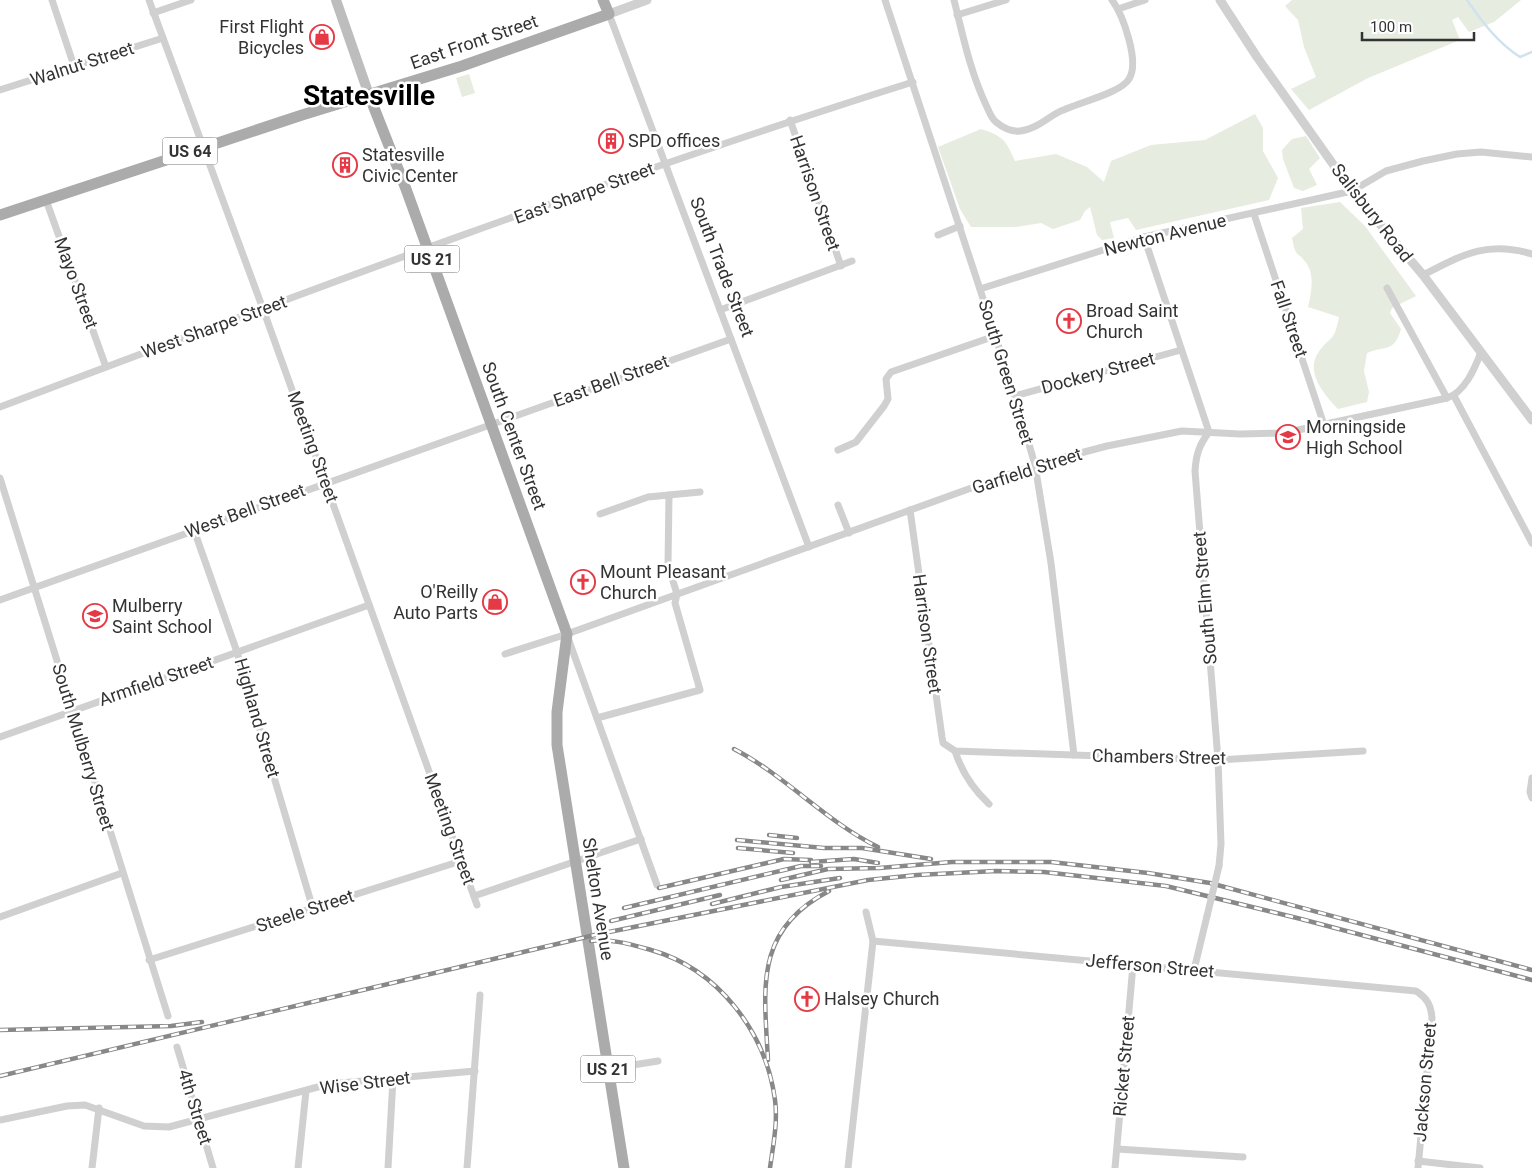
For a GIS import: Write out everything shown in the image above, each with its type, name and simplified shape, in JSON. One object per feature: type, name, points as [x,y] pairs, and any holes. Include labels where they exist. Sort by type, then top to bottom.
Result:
[{"type":"main road","name":"South Center Street","points":[[336,0],[369,95],[428,249],[567,634]]},
{"type":"main road","name":"South Trade Street","points":[[603,0],[608,14]]},
{"type":"main road","name":"East Front Street","points":[[369,95],[462,66],[608,14]]},
{"type":"main road","name":"US 64","points":[[0,215],[204,147],[369,95]]},
{"type":"main road","name":"Shelton Avenue","points":[[567,634],[557,712],[557,744],[624,1168]]},
{"type":"street","points":[[52,0],[74,66]]},
{"type":"street","name":"Meeting Street","points":[[149,0],[264,309],[478,905]]},
{"type":"street","points":[[153,13],[191,0]]},
{"type":"street","name":"East Front Street","points":[[608,14],[647,0]]},
{"type":"street","name":"South Green Street","points":[[885,0],[996,336],[1035,465],[1051,563],[1074,755]]},
{"type":"street","points":[[954,0],[965,52],[977,87],[994,120],[1005,129],[1020,131],[1034,127],[1085,100],[1112,92],[1122,87],[1130,79],[1133,58],[1118,9],[1112,0]]},
{"type":"street","points":[[957,15],[1006,0]]},
{"type":"street","points":[[1118,9],[1145,0]]},
{"type":"street","name":"Salisbury Road","points":[[1220,0],[1257,58],[1352,191],[1422,276],[1532,420]]},
{"type":"street","name":"South Trade Street","points":[[608,14],[809,547]]},
{"type":"street","name":"Walnut Street","points":[[0,90],[163,38]]},
{"type":"street","name":"East Sharpe Street","points":[[428,249],[790,120],[912,82]]},
{"type":"street","name":"Harrison Street","points":[[790,120],[841,266]]},
{"type":"street","name":"Newton Avenue","points":[[980,289],[1144,237],[1352,191],[1386,171],[1457,154],[1481,152],[1532,157]]},
{"type":"street","name":"Mayo Street","points":[[46,200],[106,367]]},
{"type":"street","name":"Fall Street","points":[[1254,214],[1324,425]]},
{"type":"street","points":[[938,235],[960,226]]},
{"type":"street","points":[[1144,237],[1208,432]]},
{"type":"street","points":[[1422,276],[1475,250],[1508,248],[1532,254]]},
{"type":"street","name":"West Sharpe Street","points":[[0,406],[428,249]]},
{"type":"street","points":[[720,310],[852,261]]},
{"type":"street","points":[[1387,288],[1532,543]]},
{"type":"street","points":[[838,450],[856,442],[884,406],[888,399],[886,379],[891,372],[996,336]]},
{"type":"street","name":"East Bell Street","points":[[491,424],[731,339]]},
{"type":"street","name":"Dockery Street","points":[[1015,396],[1181,350]]},
{"type":"street","points":[[1450,397],[1475,369],[1481,352]]},
{"type":"street","name":"Garfield Street","points":[[505,654],[567,634],[1035,465],[1107,446],[1182,431],[1271,434],[1324,425],[1450,397]]},
{"type":"street","name":"West Bell Street","points":[[0,600],[491,424]]},
{"type":"street","name":"South Elm Street","points":[[1194,970],[1219,866],[1221,844],[1218,760],[1195,471],[1198,450],[1208,432]]},
{"type":"street","name":"South Mulberry Street","points":[[0,478],[168,1016]]},
{"type":"street","points":[[600,514],[648,497],[700,492]]},
{"type":"street","points":[[597,718],[700,690],[675,603],[677,594],[668,565],[669,495]]},
{"type":"street","points":[[838,505],[849,533]]},
{"type":"street","name":"Harrison Street","points":[[910,510],[942,737],[944,743],[955,751],[967,778],[977,793],[989,804]]},
{"type":"street","name":"Highland Street","points":[[194,530],[237,652],[313,909]]},
{"type":"street","name":"Armfield Street","points":[[0,737],[369,605]]},
{"type":"street","name":"South Center Street","points":[[567,634],[657,884]]},
{"type":"street","name":"Chambers Street","points":[[955,751],[1218,760],[1363,751]]},
{"type":"street","points":[[1532,778],[1530,792],[1532,798]]},
{"type":"street","points":[[474,896],[641,839]]},
{"type":"street","name":"Steele Street","points":[[149,960],[461,861]]},
{"type":"street","points":[[0,917],[122,873]]},
{"type":"street","points":[[848,1168],[872,941],[866,912]]},
{"type":"street","name":"Jefferson Street","points":[[872,941],[1406,988],[1416,990],[1425,997]]},
{"type":"street","name":"Ricket Street","points":[[1115,1168],[1133,965]]},
{"type":"street","points":[[467,1168],[480,995]]},
{"type":"street","name":"Jackson Street","points":[[1418,1164],[1432,1018],[1431,1007],[1425,997]]},
{"type":"street","name":"4th Street","points":[[177,1047],[213,1168]]},
{"type":"street","points":[[608,1070],[658,1061]]},
{"type":"street","name":"Wise Street","points":[[0,1120],[67,1106],[85,1105],[99,1108],[144,1126],[169,1127],[199,1121],[339,1083],[475,1071]]},
{"type":"street","points":[[388,1168],[393,1079]]},
{"type":"street","points":[[298,1168],[306,1091]]},
{"type":"street","points":[[92,1168],[99,1108]]},
{"type":"street","points":[[1117,1149],[1244,1157]]},
{"type":"street","points":[[1418,1164],[1480,1168]]},
{"type":"shaded area","points":[[1292,0],[1521,0],[1494,22],[1469,32],[1458,17],[1452,20],[1460,40],[1368,78],[1309,110],[1291,89],[1316,77],[1304,47],[1298,20],[1285,6]]},
{"type":"shaded area","points":[[469,74],[475,93],[462,97],[456,78]]},
{"type":"shaded area","points":[[1255,114],[1263,128],[1263,151],[1278,178],[1269,200],[1136,230],[1128,218],[1110,222],[1114,238],[1102,240],[1097,235],[1090,207],[1085,211],[1080,220],[1053,229],[1041,223],[1016,227],[971,227],[960,209],[938,147],[981,129],[1003,140],[1015,161],[1056,154],[1087,167],[1104,182],[1111,161],[1151,145],[1205,140]]},
{"type":"shaded area","points":[[1306,136],[1320,158],[1309,169],[1317,185],[1303,191],[1294,188],[1283,159],[1282,150],[1292,139]]},
{"type":"shaded area","points":[[1340,202],[1365,226],[1416,296],[1392,308],[1390,313],[1401,329],[1395,342],[1388,347],[1367,353],[1364,371],[1369,392],[1367,402],[1338,409],[1318,383],[1314,368],[1318,353],[1333,336],[1339,317],[1308,307],[1312,285],[1311,274],[1307,264],[1296,252],[1292,238],[1303,229],[1301,208]]},
{"type":"waterway","points":[[1467,0],[1491,32],[1504,45],[1520,57],[1532,52]]},
{"type":"railway","points":[[734,749],[771,772],[840,825],[878,847]]},
{"type":"railway","points":[[769,835],[797,838]]},
{"type":"railway","points":[[737,840],[824,848],[862,848],[931,859]]},
{"type":"railway","points":[[738,848],[793,853]]},
{"type":"railway","points":[[659,888],[784,859],[811,860]]},
{"type":"railway","points":[[811,862],[854,859],[878,863]]},
{"type":"railway","points":[[781,880],[828,869],[879,868],[952,862],[1051,862],[1148,873],[1210,883],[1532,970]]},
{"type":"railway","points":[[624,908],[801,866],[821,866]]},
{"type":"railway","points":[[0,1076],[599,934],[868,880],[917,875],[996,871],[1044,872],[1166,886],[1301,919],[1532,980]]},
{"type":"railway","points":[[712,904],[781,887],[840,878]]},
{"type":"railway","points":[[768,1060],[765,1008],[766,985],[769,963],[776,942],[787,924],[805,906],[829,891]]},
{"type":"railway","points":[[611,921],[720,895]]},
{"type":"railway","points":[[591,941],[606,940],[629,944],[675,959],[697,972],[717,988],[735,1007],[761,1051],[770,1075],[776,1117],[770,1168]]},
{"type":"railway","points":[[0,1030],[171,1026],[202,1022]]},
{"type":"place","name":"First Flight Bicycles","points":[[322,37]]},
{"type":"place","name":"SPD offices","points":[[611,141]]},
{"type":"place","name":"Statesville Civic Center","points":[[345,165]]},
{"type":"place","name":"Broad Saint Church","points":[[1069,321]]},
{"type":"place","name":"Morningside High School","points":[[1288,437]]},
{"type":"place","name":"Mount Pleasant Church","points":[[583,582]]},
{"type":"place","name":"O'Reilly Auto Parts","points":[[495,602]]},
{"type":"place","name":"Mulberry Saint School","points":[[95,616]]},
{"type":"place","name":"Halsey Church","points":[[807,999]]},
{"type":"district","name":"Statesville","points":[[369,95]]}]
